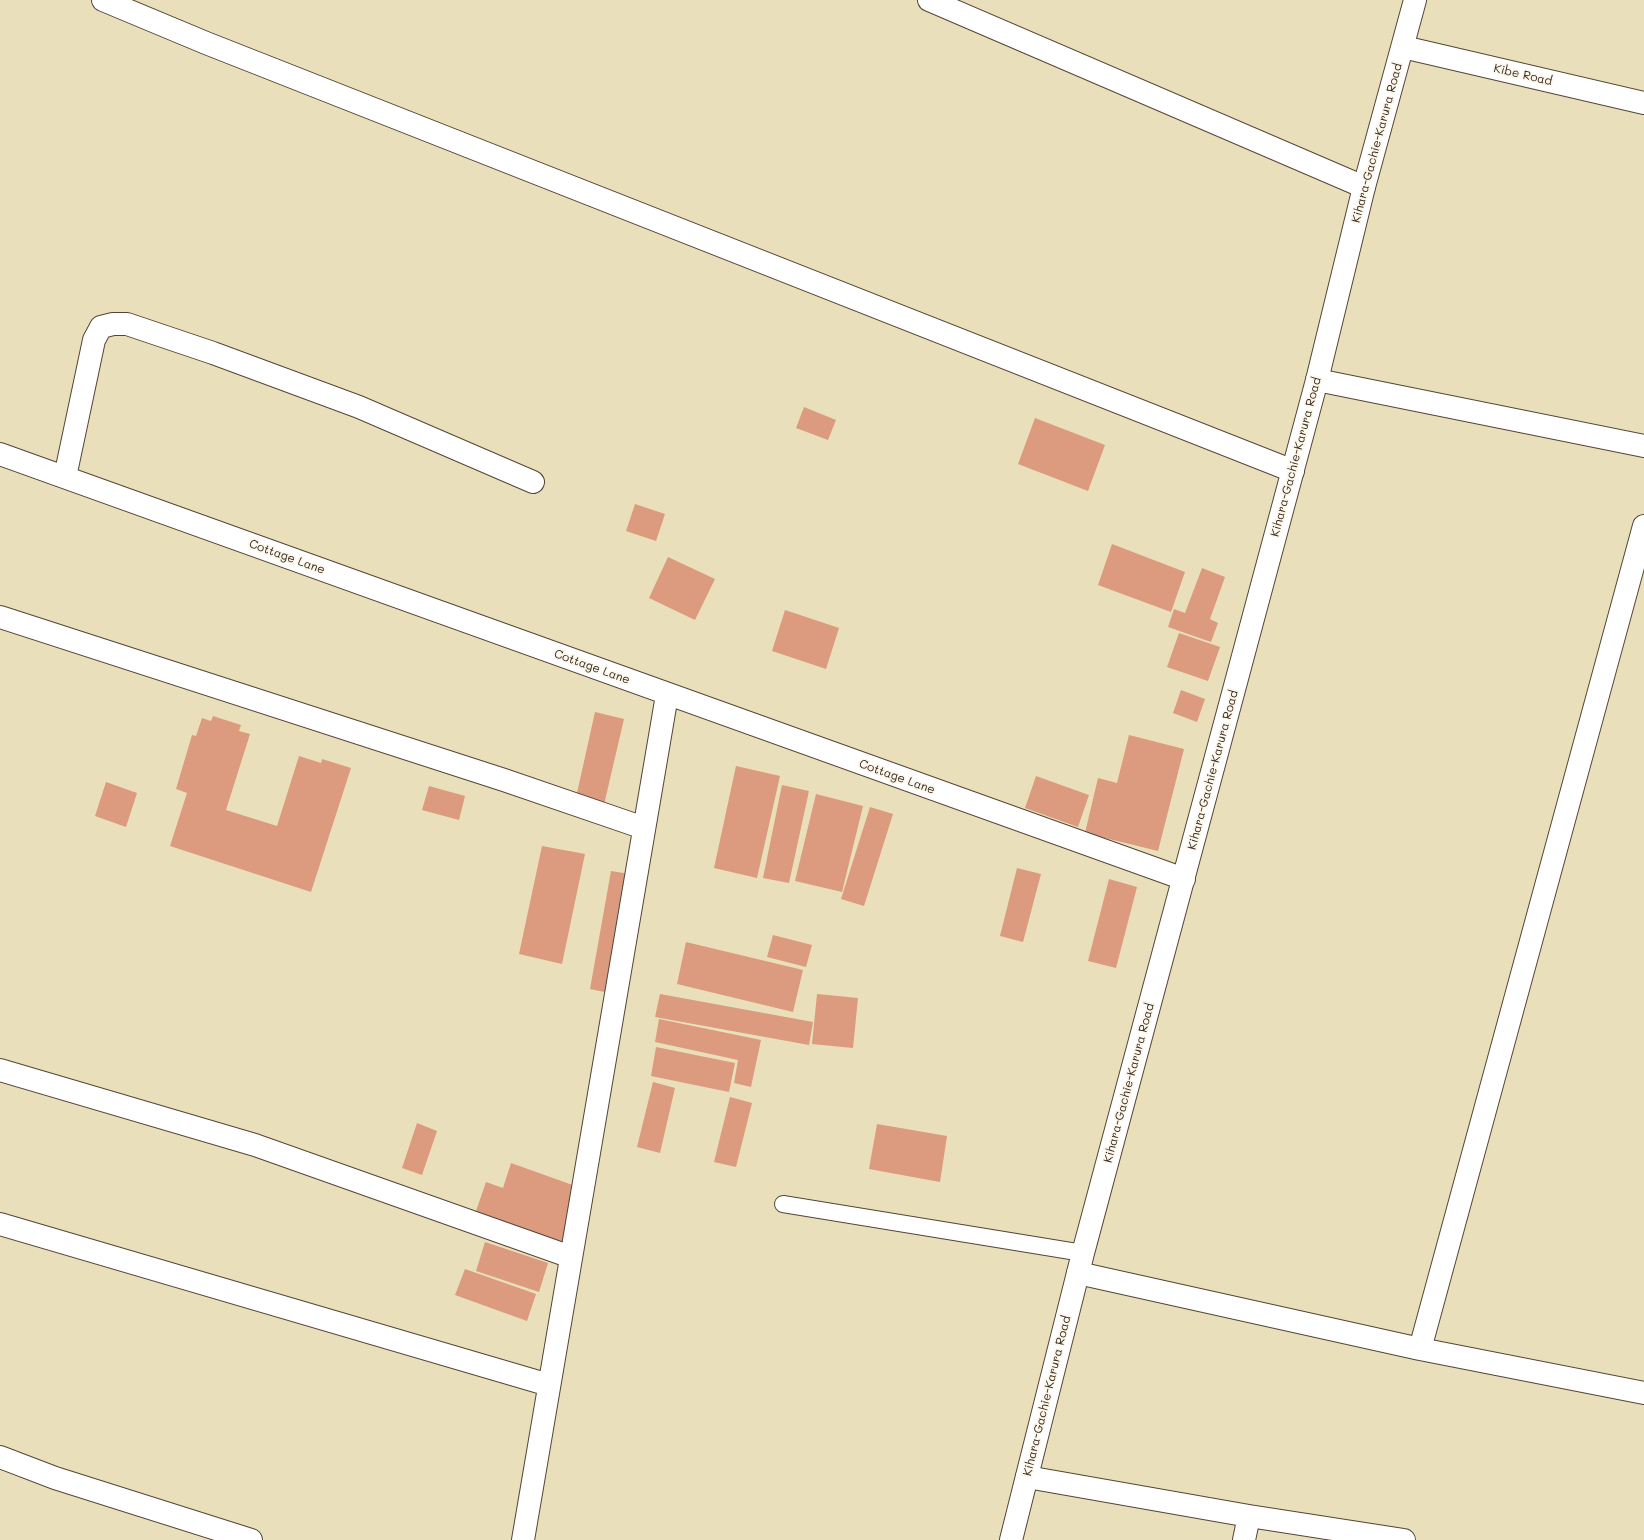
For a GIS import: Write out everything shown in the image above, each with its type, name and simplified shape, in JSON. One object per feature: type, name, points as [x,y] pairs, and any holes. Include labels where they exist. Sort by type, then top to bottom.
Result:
[{"type":"street","points":[[103,0],[221,49],[1293,471]]},
{"type":"street","points":[[929,0],[1364,187]]},
{"type":"street","name":"Kihara-Gachie-Karura Road","points":[[1011,1540],[1081,1263],[1293,471],[1317,380],[1364,187],[1415,0]]},
{"type":"street","name":"Kibe Road","points":[[1403,46],[1644,103]]},
{"type":"street","points":[[65,477],[94,340],[101,327],[113,324],[127,324],[213,353],[344,401],[533,482]]},
{"type":"street","points":[[1317,380],[1644,446]]},
{"type":"street","name":"Cottage Lane","points":[[0,454],[1184,880]]},
{"type":"street","points":[[1420,1349],[1644,526]]},
{"type":"street","points":[[0,616],[504,780],[644,828]]},
{"type":"street","points":[[523,1540],[667,694]]},
{"type":"street","points":[[0,1070],[255,1145],[571,1257]]},
{"type":"street","points":[[0,1224],[549,1385]]},
{"type":"street","points":[[1081,1263],[1420,1349],[1644,1393]]},
{"type":"street","points":[[0,1457],[55,1478],[251,1540]]},
{"type":"street","points":[[1027,1477],[1249,1516],[1404,1540]]},
{"type":"street","points":[[1244,1540],[1249,1516]]},
{"type":"lane","points":[[783,1204],[1081,1263]]},
{"type":"building","points":[[804,407],[836,420],[828,440],[796,428]]},
{"type":"building","points":[[1035,418],[1105,445],[1088,491],[1018,464]]},
{"type":"building","points":[[635,504],[665,514],[656,541],[626,531]]},
{"type":"building","points":[[1112,544],[1185,572],[1171,612],[1098,585]]},
{"type":"building","points":[[668,557],[715,579],[695,620],[649,598]]},
{"type":"building","points":[[1202,568],[1225,577],[1210,619],[1218,623],[1211,642],[1168,627],[1174,609],[1185,613]]},
{"type":"building","points":[[785,610],[839,628],[826,669],[772,651]]},
{"type":"building","points":[[1179,633],[1220,647],[1208,681],[1167,667]]},
{"type":"building","points":[[1181,690],[1205,699],[1197,722],[1173,713]]},
{"type":"building","points":[[595,712],[624,719],[603,809],[575,802]]},
{"type":"building","points":[[213,716],[241,725],[239,731],[250,734],[226,810],[277,826],[299,756],[321,763],[322,759],[351,768],[311,892],[170,846],[187,793],[176,789],[192,735],[196,736],[202,718],[211,721]]},
{"type":"building","points":[[1129,735],[1184,749],[1158,851],[1085,833],[1098,778],[1117,783]]},
{"type":"building","points":[[736,766],[780,776],[757,878],[714,868]]},
{"type":"building","points":[[1036,776],[1089,795],[1078,827],[1025,808]]},
{"type":"building","points":[[106,782],[137,793],[126,827],[95,816]]},
{"type":"building","points":[[782,785],[809,791],[789,883],[763,878]]},
{"type":"building","points":[[429,786],[465,796],[459,820],[422,810]]},
{"type":"building","points":[[816,794],[863,806],[842,892],[795,881]]},
{"type":"building","points":[[870,807],[893,814],[864,906],[841,899]]},
{"type":"building","points":[[542,846],[585,854],[562,964],[519,954]]},
{"type":"building","points":[[1017,868],[1041,874],[1023,942],[1000,936]]},
{"type":"building","points":[[611,871],[636,875],[614,994],[590,989]]},
{"type":"building","points":[[1109,879],[1137,887],[1116,968],[1088,961]]},
{"type":"building","points":[[773,935],[812,945],[806,967],[767,957]]},
{"type":"building","points":[[686,942],[803,970],[793,1012],[677,984]]},
{"type":"building","points":[[660,994],[813,1022],[809,1045],[655,1017]]},
{"type":"building","points":[[817,994],[858,998],[853,1048],[812,1044]]},
{"type":"building","points":[[659,1019],[761,1040],[751,1087],[734,1083],[738,1060],[655,1042]]},
{"type":"building","points":[[656,1047],[735,1063],[729,1092],[651,1076]]},
{"type":"building","points":[[653,1082],[675,1088],[660,1153],[637,1147]]},
{"type":"building","points":[[730,1097],[752,1103],[736,1167],[714,1162]]},
{"type":"building","points":[[417,1123],[437,1131],[422,1175],[402,1168]]},
{"type":"building","points":[[877,1124],[947,1136],[940,1182],[869,1169]]},
{"type":"building","points":[[511,1163],[581,1188],[562,1243],[476,1211],[486,1182],[503,1188]]},
{"type":"building","points":[[485,1242],[548,1263],[539,1292],[476,1271]]},
{"type":"building","points":[[465,1269],[536,1294],[527,1321],[455,1295]]}]
